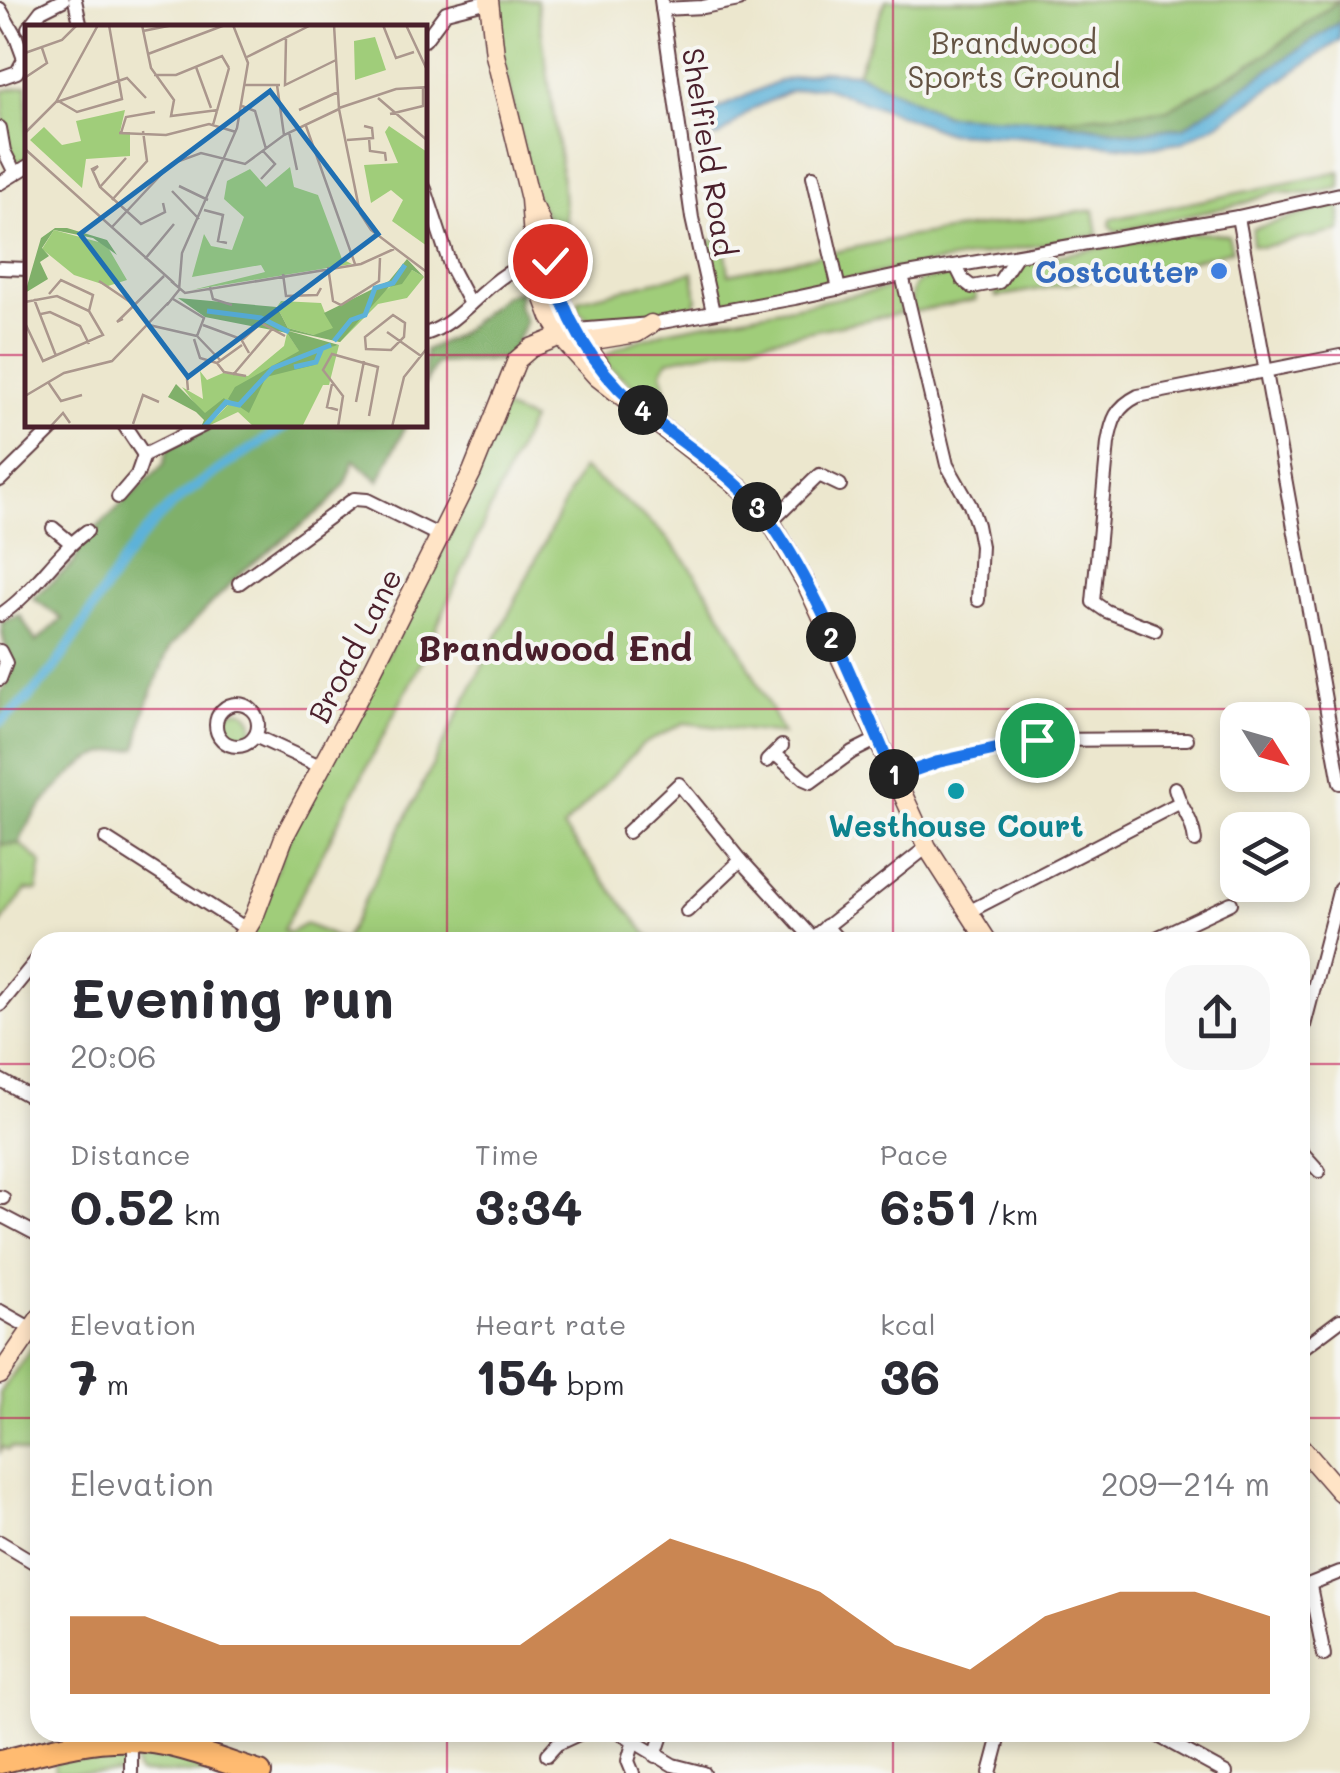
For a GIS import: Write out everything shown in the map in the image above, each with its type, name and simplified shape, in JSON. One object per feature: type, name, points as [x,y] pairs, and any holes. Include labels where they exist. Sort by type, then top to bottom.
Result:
[{"type":"highway","points":[[0,1762],[76,1745],[109,1742]]},
{"type":"highway","points":[[146,1742],[260,1773]]},
{"type":"street","points":[[29,25],[41,11],[63,0]]},
{"type":"street","points":[[75,0],[80,25]]},
{"type":"street","points":[[661,4],[702,7],[739,0]]},
{"type":"street","points":[[428,36],[446,12],[489,1],[495,55],[530,199],[544,230],[540,291],[551,317],[631,401],[740,488],[770,522],[806,583],[927,847],[981,932]]},
{"type":"street","name":"Shelfield Road","points":[[661,4],[692,218],[713,312]]},
{"type":"street","points":[[0,9],[24,31],[22,65],[17,72],[0,78]]},
{"type":"street","points":[[0,128],[4,151],[21,169],[0,183]]},
{"type":"street","points":[[813,176],[840,290]]},
{"type":"street","points":[[522,354],[573,339],[638,333],[652,324],[840,290],[902,274],[1015,258],[1340,194]]},
{"type":"street","points":[[428,197],[451,268],[470,304]]},
{"type":"street","points":[[1238,217],[1340,783]]},
{"type":"street","points":[[956,266],[972,287],[999,282],[1015,258]]},
{"type":"street","points":[[428,333],[456,319],[506,274],[542,262]]},
{"type":"street","points":[[542,262],[573,339]]},
{"type":"street","points":[[0,268],[25,269]]},
{"type":"street","points":[[902,274],[947,465],[970,505],[982,546],[978,600]]},
{"type":"street","name":"Broad Lane","points":[[246,932],[284,835],[472,472],[512,370],[522,354],[545,334],[551,317]]},
{"type":"street","points":[[512,370],[526,359],[573,339]]},
{"type":"street","points":[[1155,630],[1106,611],[1094,602],[1108,443],[1119,409],[1138,396],[1340,356]]},
{"type":"street","points":[[0,480],[53,428]]},
{"type":"street","points":[[126,428],[144,455]]},
{"type":"street","points":[[118,497],[137,475],[144,455],[198,428]]},
{"type":"street","points":[[770,522],[818,475],[840,484]]},
{"type":"street","points":[[239,583],[354,498],[367,500],[440,536]]},
{"type":"street","points":[[53,528],[70,543]]},
{"type":"street","points":[[0,614],[14,606],[70,543],[87,531]]},
{"type":"street","points":[[261,566],[272,580]]},
{"type":"street","points":[[0,651],[6,663],[0,679]]},
{"type":"street","points":[[257,737],[322,767]]},
{"type":"street","points":[[774,754],[814,788],[852,752],[878,738]]},
{"type":"street","points":[[895,777],[938,762],[1037,740],[1187,738]]},
{"type":"street","points":[[628,832],[679,784],[802,932]]},
{"type":"street","points":[[1176,788],[1179,803],[1192,819],[1195,841]]},
{"type":"street","points":[[968,912],[1179,803]]},
{"type":"street","points":[[106,839],[238,932]]},
{"type":"street","points":[[819,932],[927,847]]},
{"type":"street","points":[[687,911],[741,860]]},
{"type":"street","points":[[1310,1004],[1340,888]]},
{"type":"street","points":[[1169,932],[1231,903]]},
{"type":"street","points":[[826,926],[831,932]]},
{"type":"street","points":[[0,1005],[30,968]]},
{"type":"street","points":[[0,1080],[30,1096]]},
{"type":"street","points":[[1310,1161],[1319,1171]]},
{"type":"street","points":[[0,1215],[30,1231]]},
{"type":"street","points":[[0,1311],[30,1321]]},
{"type":"street","points":[[1310,1342],[1340,1320]]},
{"type":"street","points":[[0,1374],[30,1332]]},
{"type":"street","points":[[1310,1458],[1340,1492]]},
{"type":"street","points":[[0,1542],[30,1560]]},
{"type":"street","points":[[1310,1585],[1340,1572]]},
{"type":"street","points":[[1310,1605],[1324,1656]]},
{"type":"street","points":[[131,1742],[131,1773]]},
{"type":"street","points":[[547,1755],[562,1742]]},
{"type":"street","points":[[630,1742],[670,1769],[704,1773]]},
{"type":"street","points":[[654,1756],[659,1742]]},
{"type":"street","points":[[990,1773],[999,1742]]},
{"type":"street","points":[[1169,1742],[1226,1773]]},
{"type":"street","points":[[633,1744],[628,1761],[633,1773]]},
{"type":"green space","points":[[497,0],[537,0],[560,159],[571,280],[560,261],[552,227],[533,192],[500,48]]},
{"type":"green space","name":"Brandwood Sports Ground","points":[[886,0],[1339,0],[1259,59],[1167,110],[1048,120],[945,115],[857,73]]},
{"type":"green space","points":[[1340,0],[1340,22],[1184,127],[1133,133],[1048,120],[1167,110],[1259,59]]},
{"type":"green space","points":[[25,86],[25,163],[20,164],[9,149],[3,91]]},
{"type":"green space","points":[[1340,172],[1340,188],[1308,194],[1275,192],[1245,203],[1116,232],[1110,225],[1111,219]]},
{"type":"green space","points":[[1340,203],[1340,231],[1262,247],[1252,245],[1253,229]]},
{"type":"green space","points":[[1094,210],[1098,235],[893,270],[772,296],[720,302],[706,241],[724,239],[729,274],[905,237]]},
{"type":"green space","points":[[1169,234],[1228,235],[1232,250],[1178,264],[996,297],[994,289],[1020,263]]},
{"type":"green space","points":[[693,272],[697,299],[693,307],[593,322],[578,311],[579,300]]},
{"type":"green space","points":[[950,276],[966,292],[975,292],[976,300],[912,312],[912,292],[918,282]]},
{"type":"green space","points":[[896,287],[901,313],[668,360],[662,370],[669,412],[606,365],[606,356],[612,352],[665,331]]},
{"type":"green space","points":[[520,291],[518,305],[526,322],[508,359],[436,363],[428,379],[428,349],[456,336],[505,295]]},
{"type":"green space","points":[[504,409],[531,420],[418,668],[283,930],[287,932],[251,932],[292,830],[442,551]]},
{"type":"green space","points":[[208,428],[405,428],[379,481],[354,460],[344,485],[327,505],[243,571],[169,648],[144,713],[137,748],[88,761],[40,807],[20,844],[0,844],[0,693],[12,665],[2,622],[20,615],[36,642],[62,619],[33,598],[74,563],[82,542],[164,464],[168,447]]},
{"type":"green space","points":[[582,468],[651,523],[679,552],[729,627],[783,734],[684,723],[642,745],[563,828],[645,932],[349,932]]},
{"type":"green space","points":[[237,710],[248,715],[253,726],[248,737],[237,742],[226,737],[221,726],[226,715]]},
{"type":"green space","points":[[0,844],[20,844],[42,863],[37,891],[26,890],[0,925]]},
{"type":"green space","points":[[306,924],[324,932],[291,932]]},
{"type":"green space","points":[[30,1350],[30,1455],[11,1447],[3,1447],[0,1452],[0,1393]]},
{"type":"green space","points":[[125,1747],[123,1772],[55,1773],[53,1754]]},
{"type":"green space","points":[[136,1751],[144,1751],[233,1773],[138,1773]]},
{"type":"water","points":[[1340,22],[1340,40],[1222,121],[1181,143],[1141,148],[948,133],[822,86],[790,91],[752,109],[719,137],[710,136],[700,117],[776,82],[821,71],[857,73],[945,115],[1048,120],[1133,133],[1184,127]]},
{"type":"waterway","points":[[0,722],[44,681],[126,557],[159,517],[193,488],[283,428]]},
{"type":"place","name":"Costcutter","points":[[1219,271]]},
{"type":"place","name":"Westhouse Court","points":[[956,791]]},
{"type":"district","name":"Brandwood End","points":[[555,647]]},
{"type":"route","points":[[550,261],[569,320],[600,368],[631,401],[740,488],[770,522],[806,583],[895,777],[938,762],[1037,740]]}]
